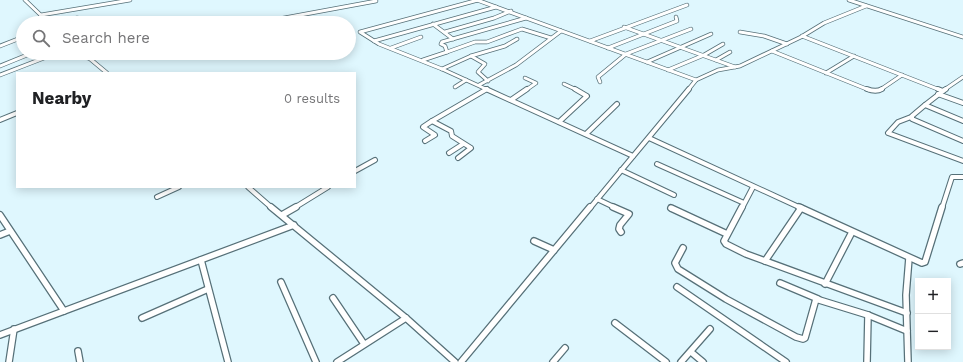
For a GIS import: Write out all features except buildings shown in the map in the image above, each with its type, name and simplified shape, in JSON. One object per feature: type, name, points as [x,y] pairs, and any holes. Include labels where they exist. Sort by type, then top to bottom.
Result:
[{"type":"street","points":[[25,0],[41,15],[130,0]]},
{"type":"street","points":[[633,156],[442,68],[374,41],[360,32],[478,0],[696,80]]},
{"type":"street","points":[[848,0],[963,37]]},
{"type":"street","points":[[295,16],[376,1]]},
{"type":"street","points":[[590,41],[624,27],[687,5]]},
{"type":"street","points":[[374,41],[497,6]]},
{"type":"street","points":[[461,362],[696,80],[718,70],[736,67],[787,44],[823,24],[866,6]]},
{"type":"street","points":[[445,32],[511,12]]},
{"type":"street","points":[[608,48],[677,21],[676,17]]},
{"type":"street","points":[[447,52],[445,46],[441,43],[526,18]]},
{"type":"street","points":[[433,24],[453,39]]},
{"type":"street","points":[[624,27],[736,67]]},
{"type":"street","points":[[600,82],[598,77],[626,54],[691,29]]},
{"type":"street","points":[[423,60],[475,42],[487,42],[520,30],[551,38]]},
{"type":"street","points":[[479,85],[516,65],[561,31]]},
{"type":"street","points":[[740,32],[764,36],[787,44]]},
{"type":"street","points":[[647,62],[710,34]]},
{"type":"street","points":[[802,36],[943,91]]},
{"type":"street","points":[[391,48],[421,37]]},
{"type":"street","points":[[442,68],[471,56],[505,46],[517,39]]},
{"type":"street","points":[[0,46],[16,40]]},
{"type":"street","points":[[668,70],[704,55],[723,44]]},
{"type":"street","points":[[772,51],[867,90],[876,92],[902,75]]},
{"type":"street","points":[[716,60],[730,52]]},
{"type":"street","points":[[471,56],[485,64],[478,72],[488,81]]},
{"type":"street","points":[[826,73],[854,56]]},
{"type":"street","points":[[0,66],[16,60]]},
{"type":"street","points":[[0,75],[40,60]]},
{"type":"street","points":[[91,60],[107,72]]},
{"type":"street","points":[[963,77],[938,94],[911,117],[907,117],[895,124],[888,133],[963,161]]},
{"type":"street","points":[[511,100],[535,84],[525,78]]},
{"type":"street","points":[[455,87],[466,80]]},
{"type":"street","points":[[956,81],[963,84]]},
{"type":"street","points":[[559,122],[587,96],[584,93],[564,84]]},
{"type":"street","points":[[425,141],[435,135],[423,127],[447,110],[464,103],[487,89]]},
{"type":"street","points":[[938,94],[963,104]]},
{"type":"street","points":[[586,134],[617,104]]},
{"type":"street","points":[[925,106],[963,121]]},
{"type":"street","points":[[0,120],[16,113]]},
{"type":"street","points":[[911,117],[915,121],[963,141]]},
{"type":"street","points":[[432,121],[451,131],[452,136],[470,149],[458,158]]},
{"type":"street","points":[[648,138],[922,263],[925,262],[951,179],[952,177],[956,176],[963,177]]},
{"type":"street","points":[[449,153],[463,144]]},
{"type":"street","points":[[356,170],[375,160]]},
{"type":"street","points":[[657,164],[744,203]]},
{"type":"street","points":[[621,170],[674,195]]},
{"type":"street","points":[[753,187],[724,241],[729,246],[825,284],[907,313]]},
{"type":"street","points":[[157,197],[177,188]]},
{"type":"street","points":[[249,188],[334,260],[406,318],[452,361]]},
{"type":"street","points":[[282,215],[326,188]]},
{"type":"street","points":[[597,199],[629,214],[620,225],[619,229],[621,232]]},
{"type":"street","points":[[671,208],[727,234]]},
{"type":"street","points":[[765,261],[801,208]]},
{"type":"street","points":[[0,215],[64,311]]},
{"type":"street","points":[[0,335],[294,226]]},
{"type":"street","points":[[0,235],[10,231]]},
{"type":"street","points":[[825,284],[852,232]]},
{"type":"street","points":[[534,241],[554,250]]},
{"type":"street","points":[[683,248],[675,263],[678,268],[710,289],[796,337],[803,339],[805,338],[816,299],[818,299]]},
{"type":"street","points":[[908,362],[906,295],[909,258]]},
{"type":"street","points":[[201,260],[228,362]]},
{"type":"street","points":[[281,282],[316,362]]},
{"type":"street","points":[[780,283],[818,299],[868,316],[907,332]]},
{"type":"street","points":[[677,287],[738,326],[786,362]]},
{"type":"street","points":[[142,318],[208,289]]},
{"type":"street","points":[[332,298],[364,344]]},
{"type":"street","points":[[867,362],[868,316]]},
{"type":"street","points":[[337,362],[406,318]]},
{"type":"street","points":[[615,323],[666,362]]},
{"type":"street","points":[[9,362],[14,329]]},
{"type":"street","points":[[681,362],[710,329]]},
{"type":"street","points":[[553,362],[565,348]]},
{"type":"street","points":[[78,351],[80,362]]},
{"type":"street","points":[[691,352],[703,362]]}]
